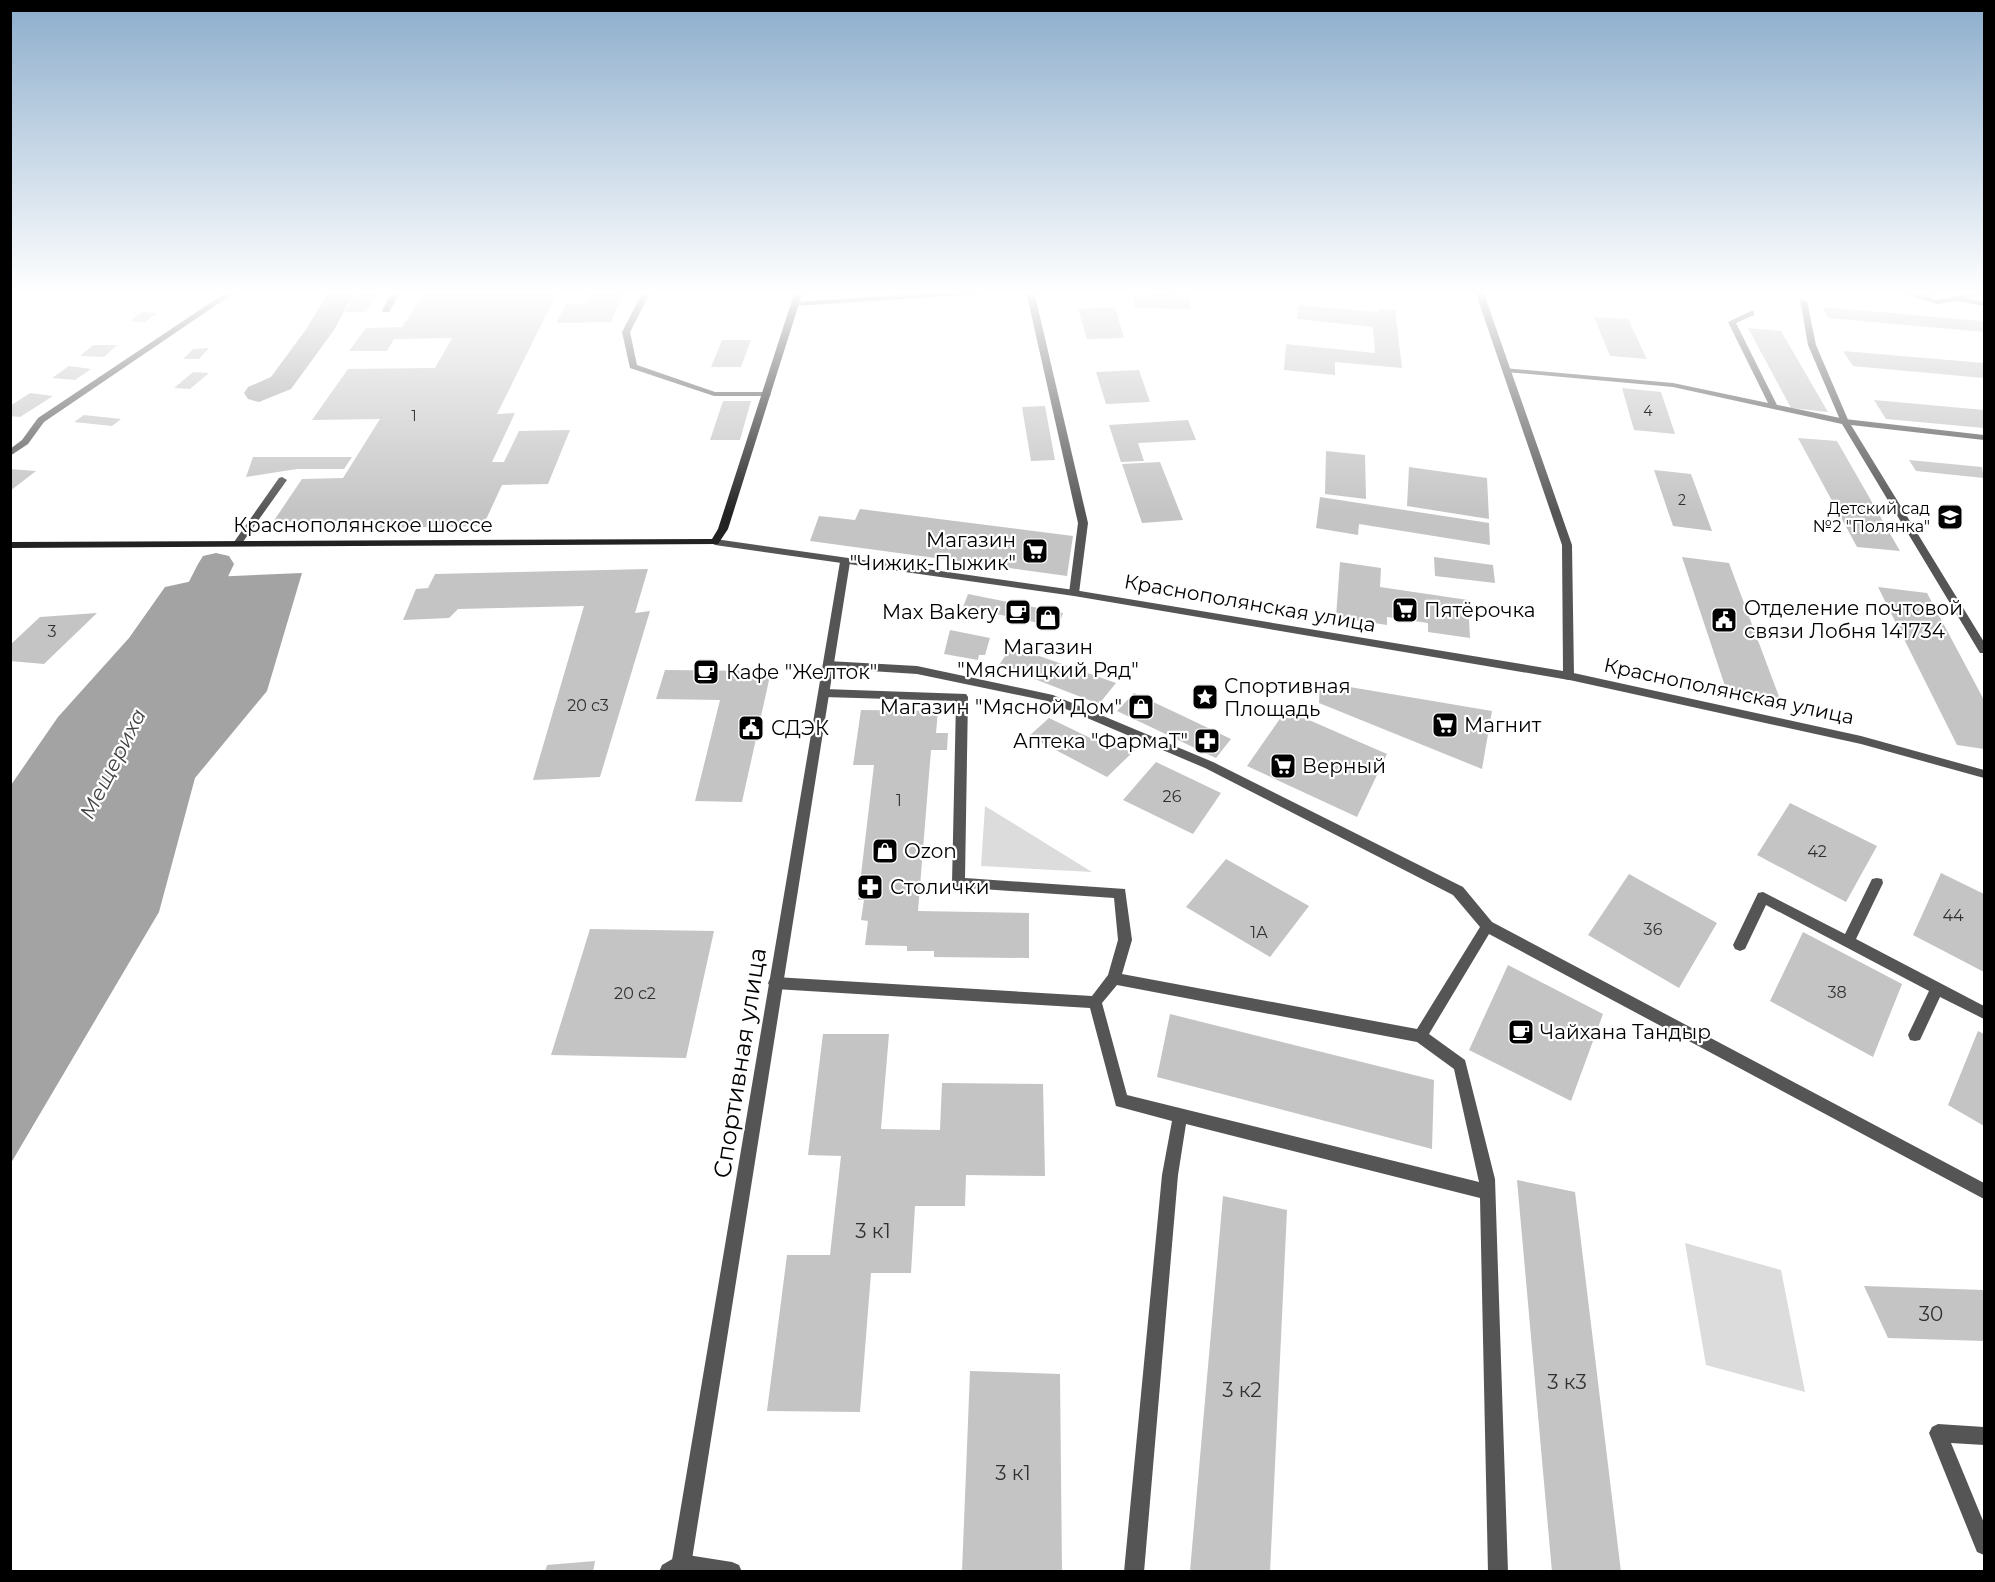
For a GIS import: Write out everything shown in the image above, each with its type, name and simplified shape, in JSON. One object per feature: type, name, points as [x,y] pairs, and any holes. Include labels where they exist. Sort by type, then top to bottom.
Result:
[{"type":"main road","points":[[715,542],[723,529],[776,365]]},
{"type":"main road","name":"Краснополянское шоссе","points":[[10,545],[715,542]]},
{"type":"street","points":[[10,453],[25,442],[41,420],[123,365]]},
{"type":"street","points":[[633,365],[714,394],[767,394]]},
{"type":"street","points":[[1047,365],[1083,523],[1074,593]]},
{"type":"street","points":[[1504,365],[1567,545],[1569,676]]},
{"type":"street","points":[[1753,365],[1774,407]]},
{"type":"street","points":[[1820,365],[1845,422],[1984,650]]},
{"type":"street","points":[[1506,370],[1672,385],[1845,422],[1984,437]]},
{"type":"street","points":[[237,544],[282,480]]},
{"type":"street","name":"Краснополянская улица","points":[[715,542],[1074,593],[1569,676],[1861,740],[1984,774]]},
{"type":"street","name":"Спортивная улица","points":[[676,1569],[845,562]]},
{"type":"street","points":[[828,665],[917,670],[1049,698],[1209,765],[1458,891],[1486,926],[1984,1191]]},
{"type":"street","points":[[824,693],[962,697],[958,883],[1120,893],[1125,940],[1114,978],[1095,1002]]},
{"type":"street","points":[[1848,941],[1877,883]]},
{"type":"street","points":[[1740,945],[1763,897],[1984,1013]]},
{"type":"street","points":[[1420,1036],[1486,926]]},
{"type":"street","points":[[1114,978],[1420,1036],[1460,1065],[1487,1179],[1488,1192],[1498,1572]]},
{"type":"street","points":[[776,983],[1095,1002]]},
{"type":"street","points":[[1915,1035],[1936,988]]},
{"type":"street","points":[[1095,1002],[1121,1101],[1488,1192]]},
{"type":"street","points":[[1134,1572],[1170,1175],[1180,1116]]},
{"type":"street","points":[[1984,1436],[1938,1433],[1984,1545]]},
{"type":"street","points":[[676,1569],[732,1572]]},
{"type":"shaded area","points":[[985,806],[1092,872],[981,866]]},
{"type":"shaded area","points":[[1685,1243],[1781,1270],[1805,1392],[1706,1365]]},
{"type":"water","points":[[302,573],[267,691],[195,778],[159,912],[11,1163],[11,785],[58,717],[129,638],[165,587],[211,577]]},
{"type":"building","points":[[437,365],[521,365],[497,414],[515,413],[492,462],[504,462],[519,431],[570,430],[548,484],[502,485],[483,526],[379,528],[384,520],[273,522],[302,479],[343,478],[380,419],[312,420],[348,369],[435,368]]},
{"type":"building","points":[[712,365],[742,365],[741,367],[711,367]]},
{"type":"building","points":[[1284,365],[1335,365],[1335,375],[1284,370]]},
{"type":"building","points":[[1367,365],[1402,365],[1402,368]]},
{"type":"building","points":[[1768,365],[1801,365],[1828,412],[1791,408]]},
{"type":"building","points":[[1984,365],[1984,378],[1853,366]]},
{"type":"building","points":[[69,366],[91,369],[75,380],[52,378]]},
{"type":"building","points":[[1139,370],[1150,402],[1106,404],[1096,372]]},
{"type":"building","points":[[193,372],[209,373],[190,389],[174,388]]},
{"type":"building","points":[[1622,388],[1661,392],[1675,434],[1634,430]]},
{"type":"building","points":[[30,393],[53,396],[20,417],[10,416],[10,406]]},
{"type":"building","points":[[1874,400],[1984,410],[1984,428],[1886,419]]},
{"type":"building","points":[[723,401],[751,401],[740,440],[710,440]]},
{"type":"building","points":[[1045,406],[1055,460],[1031,461],[1022,407]]},
{"type":"building","points":[[84,415],[121,419],[112,426],[74,422]]},
{"type":"building","points":[[1188,420],[1196,440],[1138,443],[1144,461],[1121,462],[1109,425]]},
{"type":"building","points":[[1798,438],[1837,441],[1900,551],[1857,547]]},
{"type":"building","points":[[1326,451],[1365,455],[1366,499],[1325,494]]},
{"type":"building","points":[[253,457],[352,457],[344,469],[297,469],[246,477]]},
{"type":"building","points":[[1909,460],[1982,467],[1984,478],[1916,471]]},
{"type":"building","points":[[1160,462],[1183,520],[1142,523],[1122,464]]},
{"type":"building","points":[[1409,467],[1487,478],[1489,519],[1407,506]]},
{"type":"building","points":[[10,469],[36,471],[10,491]]},
{"type":"building","points":[[1654,470],[1691,474],[1712,531],[1673,526]]},
{"type":"building","points":[[1320,497],[1489,523],[1490,545],[1359,524],[1358,535],[1316,528]]},
{"type":"building","points":[[860,509],[1073,536],[1067,576],[810,541],[819,516],[855,520]]},
{"type":"building","points":[[1434,557],[1493,565],[1495,583],[1435,576]]},
{"type":"building","points":[[1682,557],[1729,563],[1781,702],[1728,695]]},
{"type":"building","points":[[1340,562],[1381,568],[1380,587],[1468,600],[1470,638],[1428,632],[1428,623],[1387,617],[1387,625],[1336,617]]},
{"type":"building","points":[[648,569],[635,613],[650,611],[600,777],[533,780],[584,606],[458,609],[449,618],[403,620],[416,589],[428,588],[435,574]]},
{"type":"building","points":[[1878,587],[1927,593],[1984,700],[1984,749],[1957,745]]},
{"type":"building","points":[[968,594],[1063,613],[1058,627],[963,607]]},
{"type":"building","points":[[97,613],[44,664],[10,661],[10,645],[40,617]]},
{"type":"building","points":[[950,630],[990,638],[985,655],[979,655],[978,660],[944,654]]},
{"type":"building","points":[[1012,646],[1116,683],[1099,704],[999,665]]},
{"type":"building","points":[[665,670],[771,671],[742,802],[695,801],[720,700],[656,699]]},
{"type":"building","points":[[1320,682],[1492,711],[1482,769],[1319,703]]},
{"type":"building","points":[[1134,693],[1231,739],[1216,758],[1117,711]]},
{"type":"building","points":[[861,710],[938,711],[936,733],[948,733],[947,750],[931,750],[918,911],[1029,913],[1029,958],[934,957],[934,951],[907,951],[907,946],[865,945],[868,921],[861,920],[864,900],[858,900],[874,765],[853,765]]},
{"type":"building","points":[[1286,710],[1387,754],[1357,817],[1247,766]]},
{"type":"building","points":[[1049,718],[1111,748],[1118,740],[1137,748],[1107,777],[1029,736]]},
{"type":"building","points":[[1156,762],[1221,793],[1193,834],[1123,800]]},
{"type":"building","points":[[1790,803],[1877,846],[1846,902],[1757,855]]},
{"type":"building","points":[[1226,859],[1309,906],[1270,957],[1186,907]]},
{"type":"building","points":[[1941,873],[1984,894],[1984,972],[1913,935]]},
{"type":"building","points":[[1629,874],[1717,923],[1679,988],[1588,935]]},
{"type":"building","points":[[590,929],[714,931],[686,1058],[551,1055]]},
{"type":"building","points":[[1803,932],[1902,984],[1873,1057],[1770,1001]]},
{"type":"building","points":[[1508,965],[1603,1014],[1571,1101],[1469,1050]]},
{"type":"building","points":[[1170,1014],[1434,1080],[1432,1149],[1157,1077]]},
{"type":"building","points":[[1978,1031],[1984,1034],[1984,1126],[1948,1105]]},
{"type":"building","points":[[823,1034],[889,1034],[881,1129],[940,1130],[942,1083],[1043,1084],[1045,1176],[966,1175],[965,1206],[915,1206],[911,1273],[871,1273],[860,1412],[767,1411],[787,1255],[830,1255],[841,1156],[808,1155]]},
{"type":"building","points":[[1517,1180],[1575,1192],[1621,1572],[1552,1572]]},
{"type":"building","points":[[1223,1196],[1287,1210],[1270,1572],[1190,1571]]},
{"type":"building","points":[[1864,1286],[1984,1290],[1984,1341],[1888,1338]]},
{"type":"building","points":[[970,1371],[1060,1374],[1062,1572],[962,1572]]},
{"type":"building","points":[[595,1561],[593,1572],[545,1572],[547,1565]]},
{"type":"waterway","name":"Мещериха","points":[[259,393],[281,383],[294,365]]},
{"type":"waterway","name":"Мещериха","points":[[184,629],[216,564]]},
{"type":"place","name":"Детский сад №2 \"Полянка\"","points":[[1950,517]]},
{"type":"place","name":"Магазин \"Чижик-Пыжик\"","points":[[1035,551]]},
{"type":"place","name":"Пятёрочка","points":[[1405,610]]},
{"type":"place","name":"Max Bakery","points":[[1018,612]]},
{"type":"place","name":"Магазин \"Мясницкий Ряд\"","points":[[1048,618]]},
{"type":"place","name":"Отделение почтовой связи Лобня 141734","points":[[1724,620]]},
{"type":"place","name":"Кафе \"Желток\"","points":[[706,672]]},
{"type":"place","name":"Спортивная Площадь","points":[[1205,697]]},
{"type":"place","name":"Магазин \"Мясной Дом\"","points":[[1141,707]]},
{"type":"place","name":"Магнит","points":[[1445,725]]},
{"type":"place","name":"СДЭК","points":[[751,728]]},
{"type":"place","name":"Аптека \"ФармаТ\"","points":[[1207,741]]},
{"type":"place","name":"Верный","points":[[1283,766]]},
{"type":"place","name":"Ozon","points":[[885,851]]},
{"type":"place","name":"Столички","points":[[870,887]]},
{"type":"place","name":"Чайхана Тандыр","points":[[1521,1032]]}]
